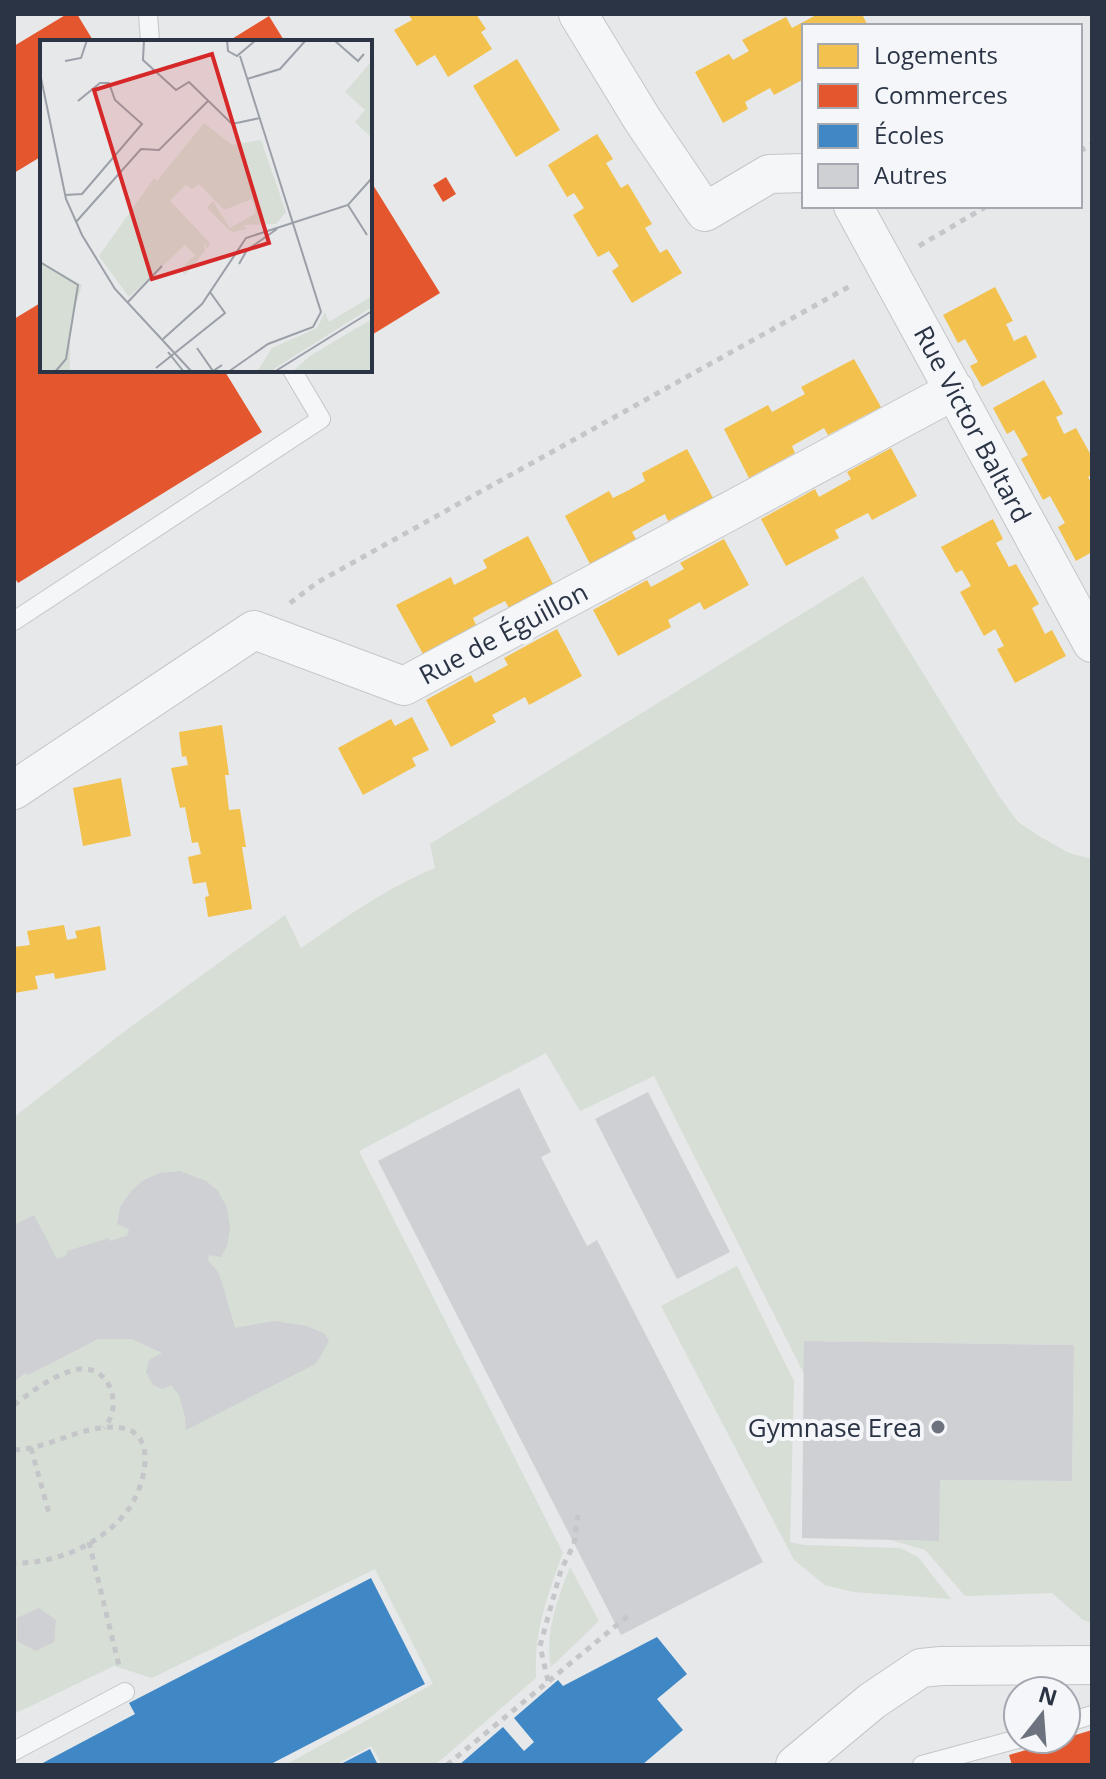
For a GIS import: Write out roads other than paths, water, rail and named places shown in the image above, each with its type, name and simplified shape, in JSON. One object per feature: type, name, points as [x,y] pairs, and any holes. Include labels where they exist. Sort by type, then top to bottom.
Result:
[{"type":"street","points":[[578,14],[642,119],[705,212],[769,174],[802,173]]},
{"type":"street","name":"Rue Victor Baltard","points":[[854,208],[1092,643]]},
{"type":"street","name":"Rue de Éguillon","points":[[14,790],[254,630],[404,686],[955,390]]},
{"type":"street","points":[[795,1765],[872,1701],[921,1668],[1092,1665]]},
{"type":"lane","points":[[148,14],[150,40]]},
{"type":"lane","points":[[14,621],[321,419],[293,372]]},
{"type":"lane","points":[[14,1751],[125,1692]]},
{"type":"lane","points":[[922,1765],[1002,1743]]},
{"type":"place","name":"Gymnase Erea","points":[[938,1427]]}]
